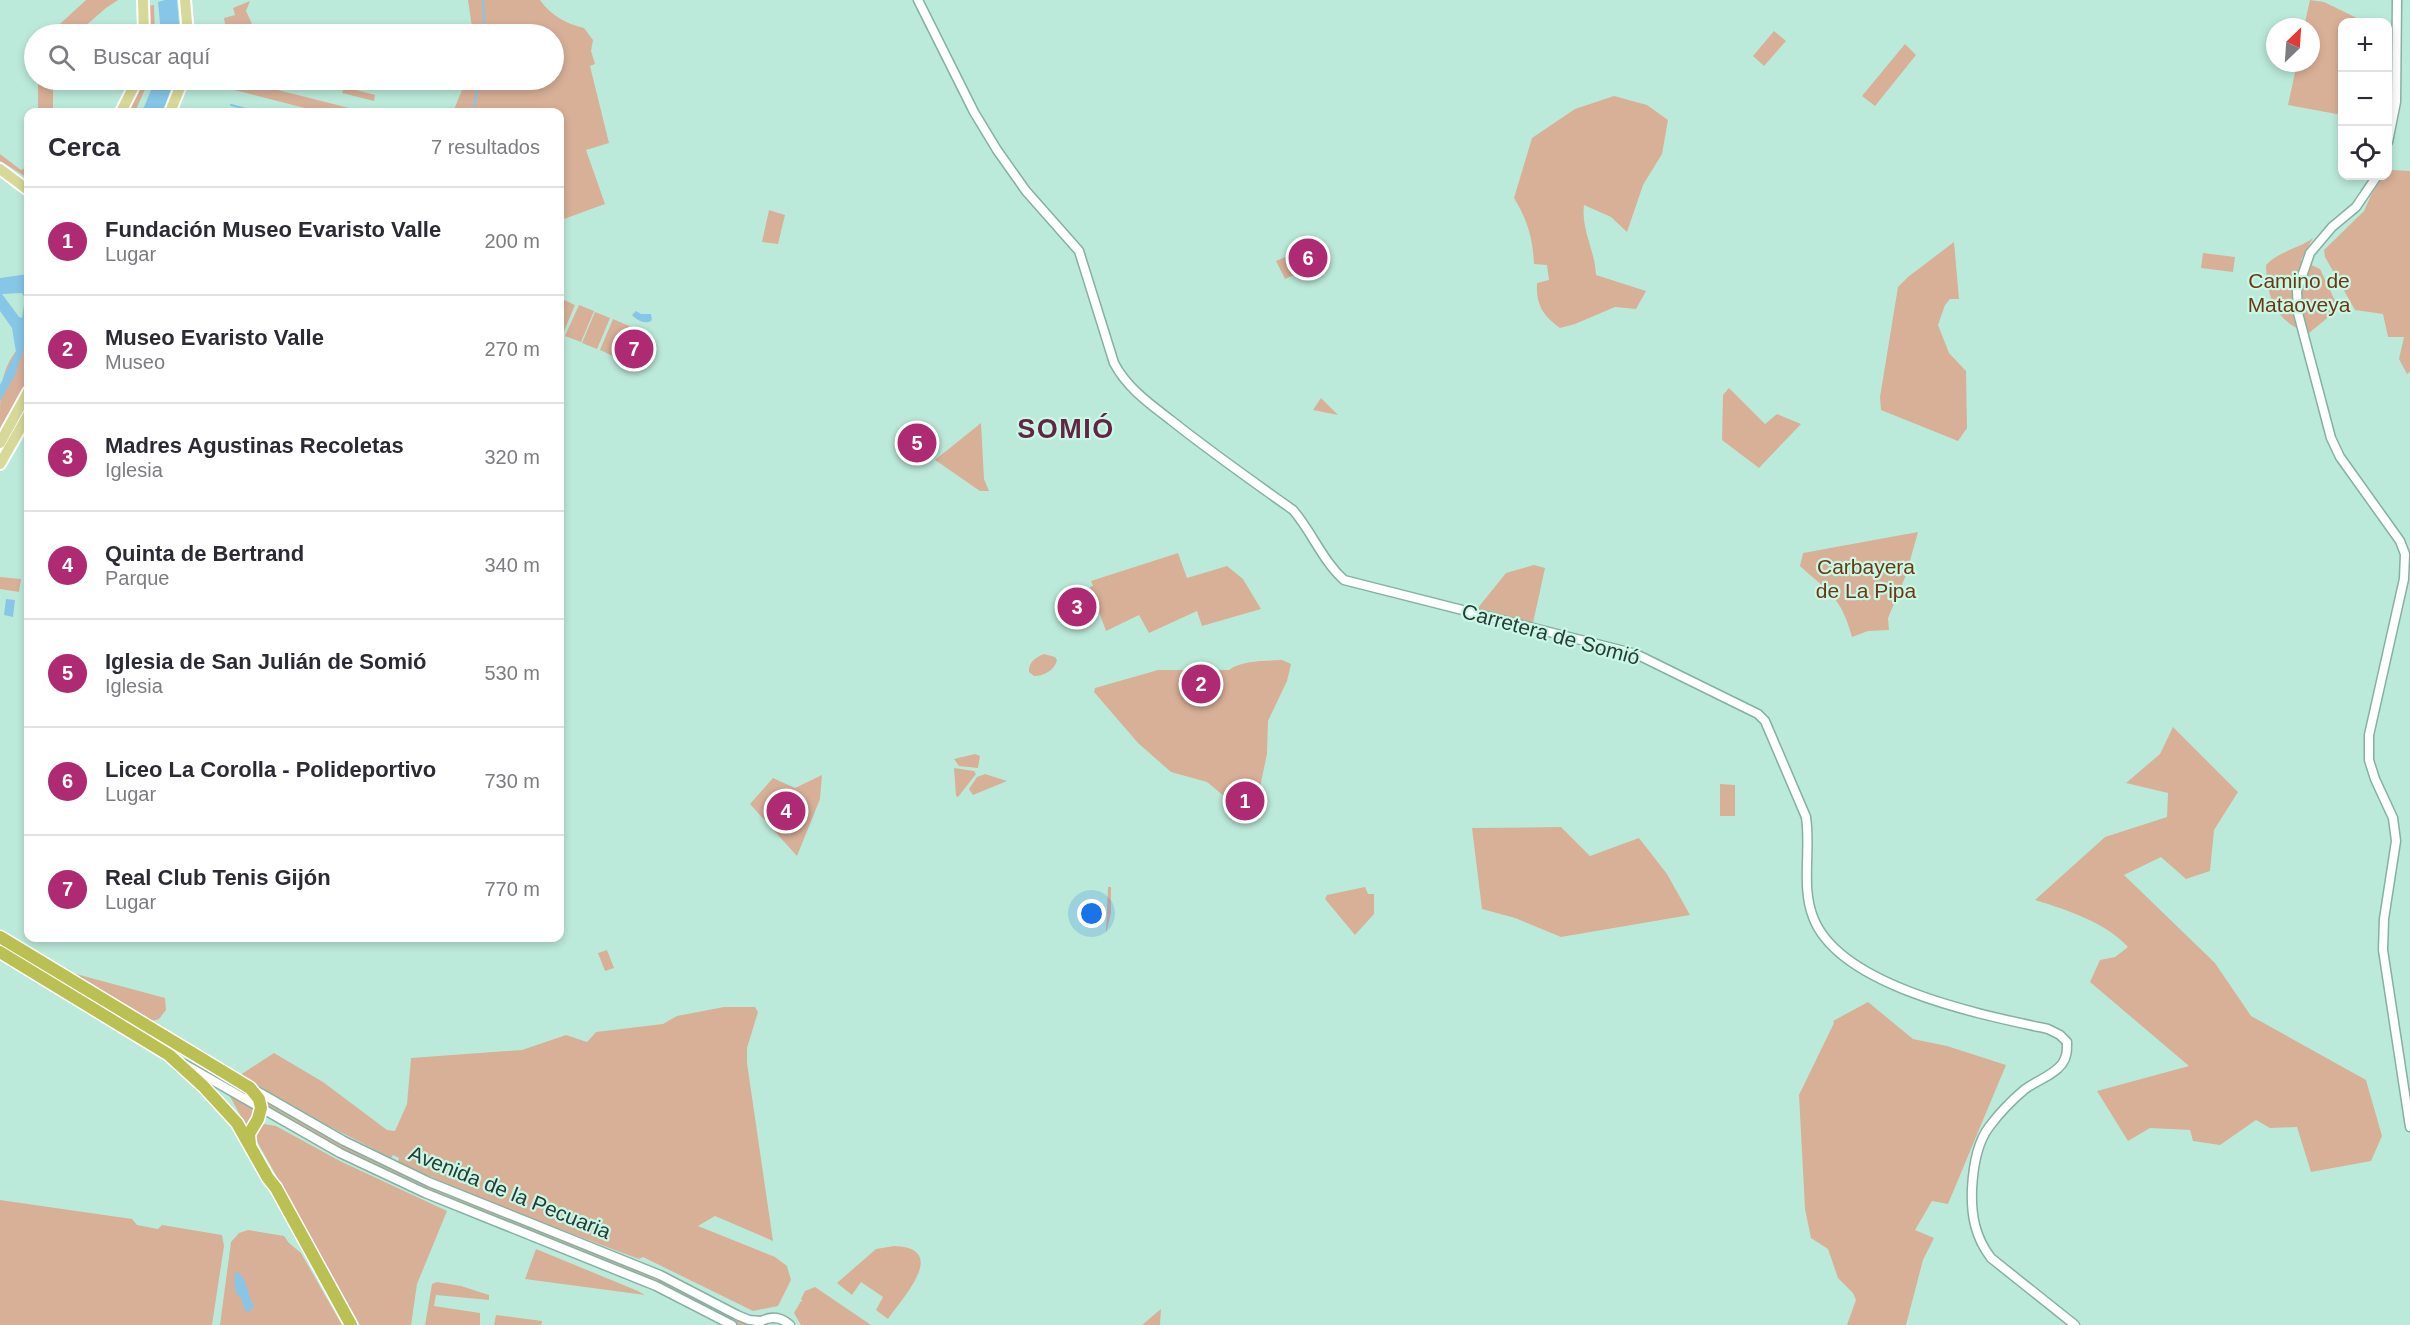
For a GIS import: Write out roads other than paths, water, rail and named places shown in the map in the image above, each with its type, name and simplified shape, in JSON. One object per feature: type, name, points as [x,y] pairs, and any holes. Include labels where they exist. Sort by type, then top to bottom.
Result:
[{"type":"highway","name":"Avenida de la Pecuaria","points":[[0,937],[250,1088],[259,1099],[260,1114]]},
{"type":"highway","points":[[0,952],[169,1055],[237,1123],[304,1250],[350,1325]]},
{"type":"highway","points":[[250,1147],[249,1134],[260,1114]]},
{"type":"main road","points":[[143,0],[144,24]]},
{"type":"main road","points":[[185,0],[187,24]]},
{"type":"main road","points":[[123,108],[132,90]]},
{"type":"main road","points":[[172,108],[179,90]]},
{"type":"main road","points":[[0,169],[24,187]]},
{"type":"main road","points":[[16,180],[24,183]]},
{"type":"main road","points":[[0,443],[24,399]]},
{"type":"main road","points":[[0,464],[24,422]]},
{"type":"street","name":"Carretera de Somió","points":[[918,0],[974,112],[997,150],[1026,191],[1079,251],[1114,363],[1121,377],[1138,394],[1197,441],[1293,510],[1303,521],[1334,570],[1344,580],[1636,654],[1758,714],[1765,721],[1806,817],[1808,894],[1813,917],[1823,935],[1836,951],[1852,963],[1935,1002],[2048,1029],[2060,1035],[2067,1042],[2067,1056],[2062,1065],[2023,1091],[1989,1127],[1983,1137],[1972,1185],[1971,1207],[1981,1244],[1991,1258],[2075,1325]]},
{"type":"street","points":[[2391,126],[2396,102],[2397,0]]},
{"type":"street","points":[[2374,180],[2356,207],[2332,227],[2310,253],[2301,273],[2297,291],[2298,313],[2331,438],[2340,457],[2395,533],[2405,554],[2404,579],[2369,735],[2369,760],[2393,818],[2396,841],[2384,918],[2383,950],[2410,1127]]},
{"type":"street","points":[[169,1055],[213,1080],[260,1114]]},
{"type":"street","name":"Avenida de la Pecuaria","points":[[250,1088],[344,1141],[429,1182],[660,1275],[749,1320],[758,1323],[778,1318],[790,1325]]},
{"type":"street","name":"Avenida de la Pecuaria","points":[[260,1114],[278,1119],[340,1153],[425,1193],[656,1286],[732,1325]]},
{"type":"water","points":[[177,0],[179,24],[160,24],[158,2]]},
{"type":"water","points":[[151,90],[171,90],[164,108],[144,108]]},
{"type":"water","points":[[24,275],[24,296],[22,293],[2,294],[22,318],[24,305],[24,348],[15,375],[0,401],[0,385],[16,352],[12,328],[0,311],[0,278]]},
{"type":"water","points":[[636,311],[641,314],[651,314],[652,320],[639,321],[632,315]]},
{"type":"water","points":[[6,599],[15,600],[13,617],[4,615]]},
{"type":"water","points":[[236,1271],[243,1278],[254,1306],[249,1312],[246,1312],[241,1298],[236,1293],[234,1281]]},
{"type":"waterway","points":[[483,0],[484,24]]},
{"type":"waterway","points":[[474,108],[477,90]]},
{"type":"waterway","points":[[231,105],[243,108]]},
{"type":"place","name":"Liceo La Corolla - Polideportivo","points":[[1308,258]]},
{"type":"place","name":"Real Club Tenis Gijón","points":[[634,349]]},
{"type":"place","name":"Iglesia de San Julián de Somió","points":[[917,443]]},
{"type":"place","name":"Madres Agustinas Recoletas","points":[[1077,607]]},
{"type":"place","name":"Museo Evaristo Valle","points":[[1201,684]]},
{"type":"place","name":"Fundación Museo Evaristo Valle","points":[[1245,801]]},
{"type":"place","name":"Quinta de Bertrand","points":[[786,811]]},
{"type":"district","name":"SOMIÓ","points":[[1066,429]]},
{"type":"park label","name":"Camino de Mataoveya","points":[[2299,292]]},
{"type":"park label","name":"Carbayera de La Pipa","points":[[1866,578]]}]
